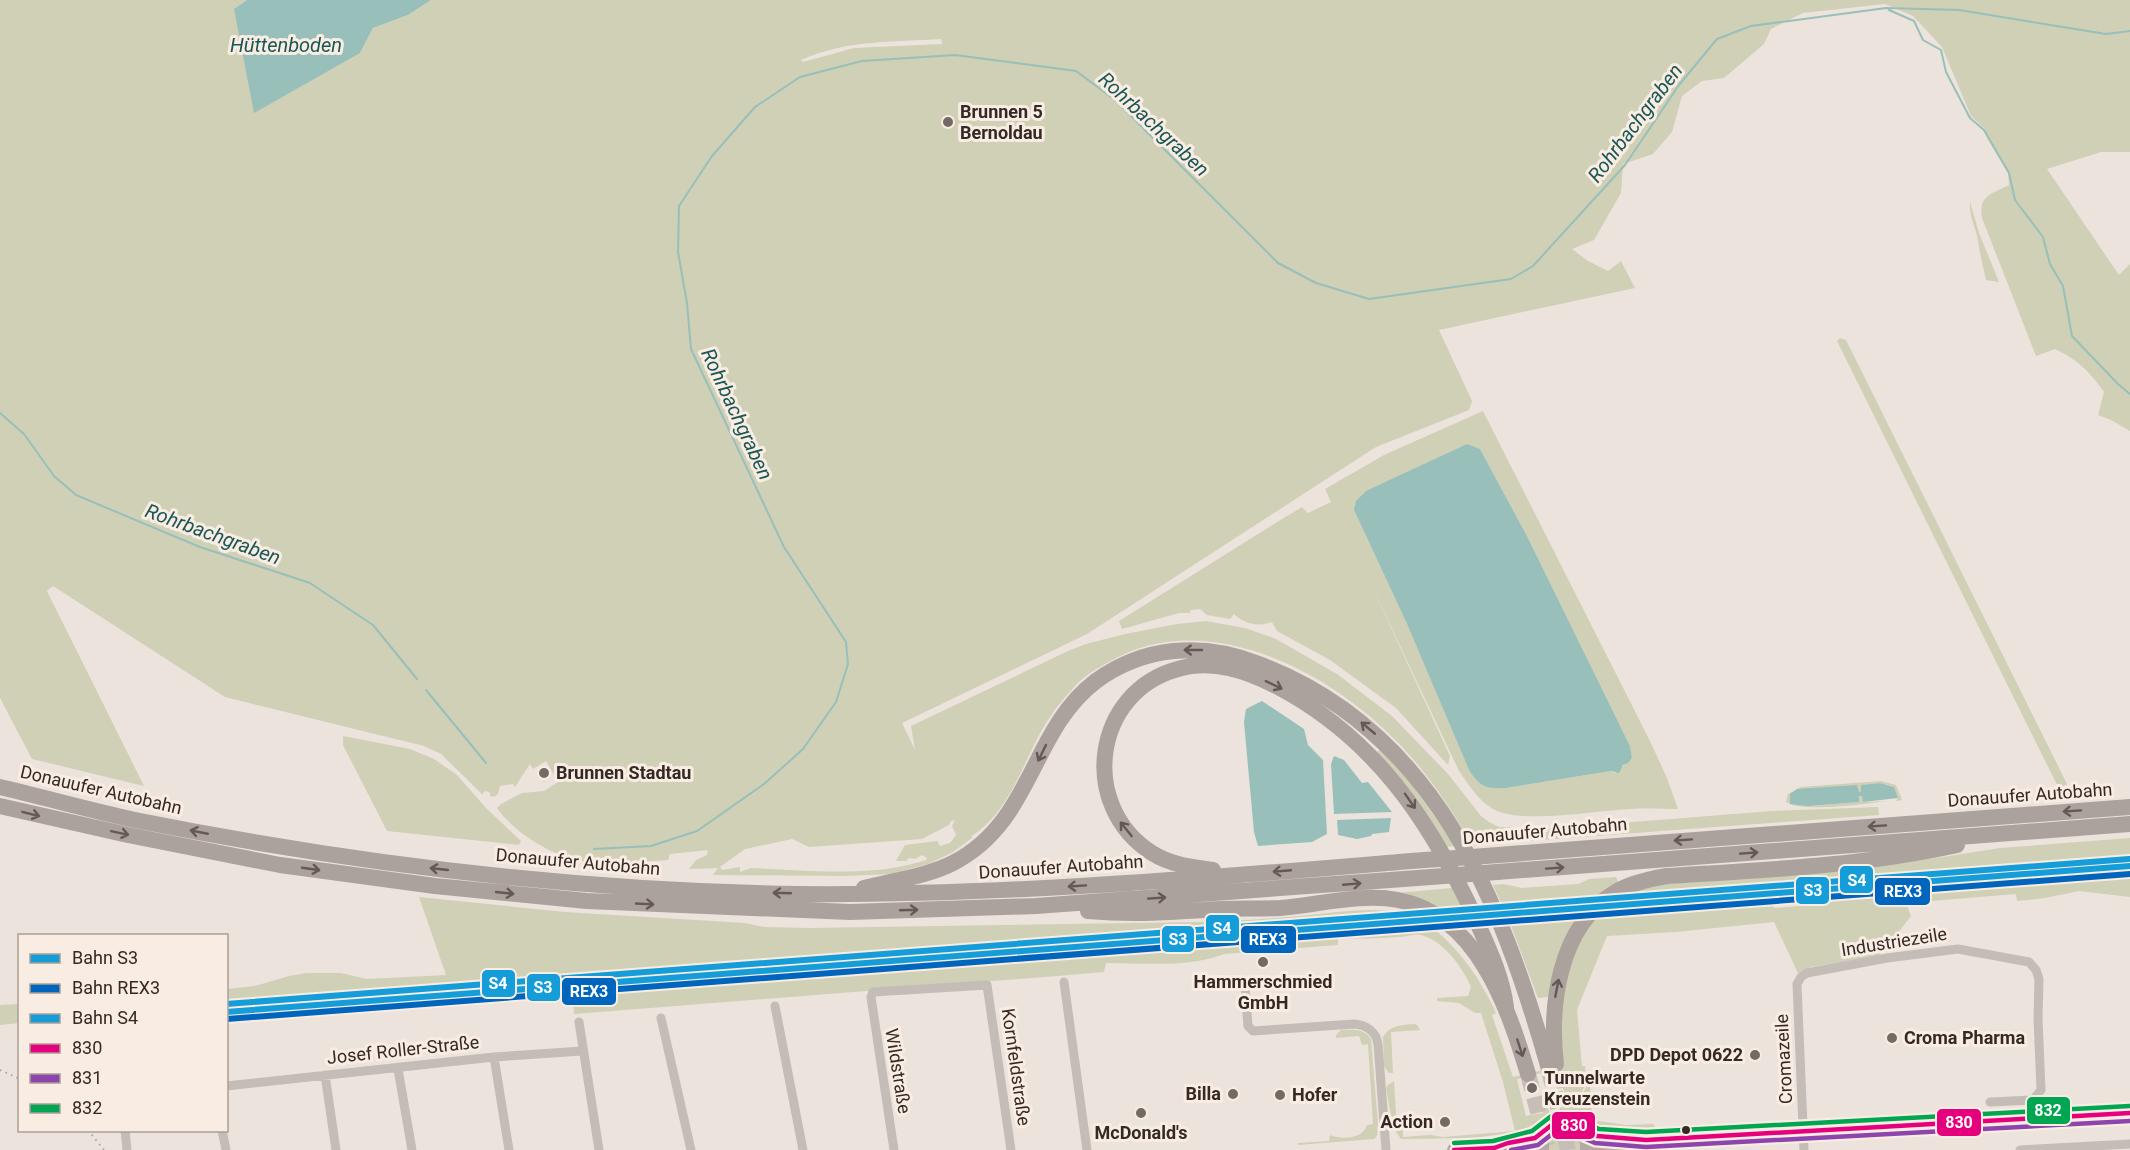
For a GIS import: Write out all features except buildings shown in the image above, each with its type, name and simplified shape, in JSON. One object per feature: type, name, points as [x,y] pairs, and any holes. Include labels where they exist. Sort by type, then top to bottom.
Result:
[{"type":"highway","points":[[840,894],[926,874],[966,855],[987,838],[1010,812],[1058,724],[1073,702],[1087,689],[1120,666],[1146,656],[1178,650],[1205,650],[1247,659],[1308,686],[1346,710],[1391,749],[1420,781],[1452,827],[1490,899],[1516,963],[1553,1068],[1553,1018],[1565,960],[1586,920],[1599,905],[1616,892],[1638,882],[1667,876],[1903,856],[2017,832]]},
{"type":"highway","points":[[1240,875],[1184,866],[1153,854],[1124,828],[1109,799],[1105,785],[1104,754],[1115,719],[1141,687],[1176,669],[1205,665],[1223,666],[1271,683],[1325,716],[1372,756],[1390,776],[1414,807],[1448,864],[1472,912],[1500,977],[1506,1007],[1528,1074]]},
{"type":"highway","name":"Donauufer Autobahn","points":[[0,787],[137,820],[256,843],[437,869],[602,885],[840,894],[1022,890],[2130,807]]},
{"type":"highway","name":"Donauufer Autobahn","points":[[0,806],[117,833],[280,865],[435,886],[586,902],[816,912],[1036,906],[2130,824]]},
{"type":"highway","points":[[1036,906],[1125,914],[1164,914],[1220,909],[1280,908],[1353,900],[1398,900],[1431,912],[1447,923],[1488,972],[1506,1007]]},
{"type":"main road","points":[[1454,1150],[1498,1149],[1508,1143],[1535,1138],[1553,1124],[1566,1122],[1572,1123],[1583,1131],[1604,1136],[1646,1140],[2130,1113]]},
{"type":"main road","points":[[1583,1131],[1587,1150]]},
{"type":"main road","points":[[1542,1150],[1542,1138],[1545,1132]]},
{"type":"main road","points":[[1597,1150],[1646,1140]]},
{"type":"street","name":"Industriezeile","points":[[1797,984],[1807,973],[1887,958],[1958,949],[2029,962],[2036,970],[2039,979],[2041,1090],[2033,1100],[1990,1102]]},
{"type":"street","points":[[1064,982],[1087,1150]]},
{"type":"street","name":"Cromazeile","points":[[1797,984],[1804,1150]]},
{"type":"street","name":"Wildstraße","points":[[894,1150],[871,997],[873,992],[987,985],[989,989]]},
{"type":"street","points":[[1245,986],[1248,1026],[1253,1031],[1354,1024],[1365,1026],[1375,1035],[1378,1044],[1386,1150]]},
{"type":"street","name":"Kornfeldstraße","points":[[989,989],[1011,1150]]},
{"type":"street","points":[[775,1006],[803,1150]]},
{"type":"street","points":[[661,1018],[691,1150]]},
{"type":"street","points":[[579,1022],[599,1150]]},
{"type":"street","name":"Josef Roller-Straße","points":[[228,1086],[494,1057],[582,1051]]},
{"type":"street","points":[[494,1057],[509,1150]]},
{"type":"street","points":[[398,1069],[412,1150]]},
{"type":"street","points":[[326,1075],[336,1150]]},
{"type":"street","points":[[126,1132],[127,1150]]},
{"type":"street","points":[[222,1132],[225,1150]]},
{"type":"street","points":[[2020,1150],[2130,1144]]},
{"type":"green space","points":[[0,0],[247,0],[234,9],[360,53],[373,28],[408,15],[431,0],[2130,0],[2130,152],[2101,152],[2047,169],[2119,275],[2130,264],[2130,431],[2098,415],[2104,392],[2088,372],[2076,362],[2055,349],[2036,356],[1982,218],[1984,200],[2009,185],[2008,173],[1987,138],[1985,129],[1971,116],[1942,47],[1913,16],[1885,4],[1803,13],[1771,29],[1764,44],[1724,78],[1702,81],[1682,96],[1672,132],[1653,154],[1623,164],[1621,193],[1594,240],[1572,249],[1588,261],[1608,271],[1621,261],[1635,288],[1439,330],[1472,401],[1469,410],[1376,447],[1087,634],[902,723],[915,750],[911,726],[1068,651],[1125,634],[1206,621],[1245,628],[1276,639],[1337,674],[1392,716],[1448,774],[1481,816],[1499,827],[1545,829],[1772,811],[1878,807],[1879,815],[1472,845],[1422,770],[1398,743],[1357,706],[1326,684],[1255,651],[1218,643],[1181,641],[1144,647],[1109,662],[1080,681],[1050,717],[1017,781],[998,811],[972,838],[953,852],[928,864],[890,874],[713,875],[718,868],[689,869],[696,860],[707,855],[708,850],[670,854],[668,860],[611,864],[580,861],[566,857],[527,837],[497,808],[522,793],[544,791],[558,782],[546,761],[533,769],[530,764],[515,787],[513,784],[500,786],[498,794],[494,797],[486,791],[483,795],[441,754],[424,746],[225,697],[53,586],[47,591],[144,786],[32,759],[0,698]],"holes":[[[941,39],[942,44],[854,48],[803,62],[801,60],[818,53],[852,45]],[[955,820],[952,826],[956,835],[950,843],[940,846],[937,841],[905,845],[896,861],[915,859],[922,855],[927,858],[906,866],[840,872],[751,868],[740,872],[740,867],[722,870],[720,867],[745,849],[792,839],[809,847],[922,839]]]},
{"type":"green space","points":[[1970,202],[1979,233],[1999,282],[1986,280]]},
{"type":"green space","points":[[1840,338],[1846,340],[2067,784],[2063,787],[2057,785],[1837,341]]},
{"type":"green space","points":[[1483,411],[1650,741],[1678,809],[1631,809],[1521,816],[1505,814],[1488,806],[1474,792],[1459,771],[1369,580],[1450,756],[1448,765],[1396,708],[1330,660],[1277,631],[1272,622],[1252,624],[1234,614],[1230,619],[1207,615],[1200,609],[1122,629],[1119,621],[1282,519],[1302,507],[1308,513],[1331,502],[1325,489],[1384,455]],"holes":[[[1480,449],[1527,536],[1630,746],[1632,758],[1615,773],[1611,771],[1506,788],[1493,788],[1480,783],[1469,770],[1407,624],[1354,510]]]},
{"type":"green space","points":[[343,736],[410,749],[434,759],[457,775],[486,808],[521,841],[519,845],[387,831],[343,745]]},
{"type":"green space","points":[[1382,747],[1395,760],[1455,846],[1445,847],[1376,753]]},
{"type":"green space","points":[[1881,781],[1896,785],[1902,800],[1896,801],[1898,798],[1892,786],[1880,783],[1862,785],[1861,791],[1858,792],[1857,786],[1810,806],[1858,802],[1859,796],[1862,796],[1863,802],[1886,801],[1819,807],[1805,807],[1786,802],[1788,794],[1801,787]]},
{"type":"green space","points":[[2130,838],[2130,862],[1609,901],[1652,882],[1814,872],[1904,863],[2000,848]]},
{"type":"green space","points":[[2130,875],[2130,897],[2079,891],[2017,901],[2016,894],[1906,903],[1911,916],[1878,956],[1811,967],[1798,973],[1774,922],[1607,936],[1577,1010],[1586,1084],[1580,1095],[1565,1097],[1563,1088],[1557,1089],[1556,1081],[1544,1084],[1541,1073],[1517,1079],[1526,1116],[1543,1113],[1542,1106],[1548,1108],[1550,1114],[1523,1131],[1474,1138],[1401,1139],[1393,1127],[1386,1088],[1394,1081],[1397,1130],[1403,1130],[1403,1137],[1431,1135],[1443,1137],[1515,1131],[1503,1082],[1481,1013],[1475,1013],[1459,1003],[1437,1001],[1437,998],[1468,996],[1471,987],[1457,964],[1444,949],[1429,938],[1418,935],[1338,939],[1338,945],[1224,954],[1181,963],[1106,963],[1104,972],[574,1014],[572,994],[1434,929],[1462,957],[1490,1001],[1496,1013],[1492,1015],[1513,1077],[1564,1065],[1560,1033],[1562,1003],[1568,972],[1579,942],[1594,917],[1767,903],[1775,908],[1827,904],[1838,898]]},
{"type":"green space","points":[[1616,877],[1620,885],[1595,902],[1504,909],[1493,885],[1503,884],[1522,888],[1578,884],[1589,879]]},
{"type":"green space","points":[[1452,888],[1464,912],[1442,914],[1396,893]]},
{"type":"green space","points":[[419,897],[565,912],[745,923],[764,927],[809,928],[1203,922],[1370,910],[1398,912],[1411,916],[228,1007],[228,989],[255,986],[307,973],[341,973],[367,979],[446,975]]},
{"type":"green space","points":[[1581,918],[1548,997],[1538,998],[1510,923]]},
{"type":"green space","points":[[18,1004],[18,1023],[0,1025],[0,1005]]},
{"type":"green space","points":[[1415,1024],[1420,1030],[1391,1032],[1393,1073],[1389,1073],[1384,1066],[1383,1037],[1393,1028]]},
{"type":"green space","points":[[1341,1030],[1362,1031],[1371,1039],[1377,1136],[1374,1139],[1298,1145],[1298,1143],[1329,1141],[1330,1135],[1340,1138],[1357,1136],[1365,1130],[1367,1125],[1373,1124],[1368,1044],[1362,1045],[1359,1036],[1336,1038]]},
{"type":"green space","points":[[1590,1084],[1592,1113],[1590,1118],[1592,1120],[1626,1125],[1653,1124],[1654,1131],[1604,1129],[1592,1125],[1577,1114],[1560,1110],[1558,1100],[1581,1096]]},
{"type":"green space","points":[[1560,1127],[1577,1131],[1582,1150],[1547,1150],[1547,1139]]},
{"type":"water","name":"Hüttenboden","points":[[247,0],[431,0],[408,15],[373,28],[360,53],[254,113],[234,9]]},
{"type":"water","points":[[1467,444],[1480,449],[1527,536],[1630,746],[1632,758],[1623,765],[1619,773],[1611,771],[1499,788],[1484,786],[1469,770],[1407,624],[1354,510],[1356,501],[1366,491]]},
{"type":"water","points":[[1262,701],[1304,729],[1308,745],[1323,760],[1327,834],[1312,842],[1258,846],[1254,832],[1244,722],[1246,709]]},
{"type":"water","points":[[1334,756],[1344,760],[1362,783],[1368,782],[1392,812],[1334,814],[1331,764]]},
{"type":"water","points":[[1880,783],[1894,787],[1898,798],[1863,802],[1862,796],[1859,796],[1859,802],[1809,806],[1790,804],[1790,794],[1797,789],[1857,785],[1859,792],[1861,785]]},
{"type":"water","points":[[1391,818],[1389,832],[1357,839],[1338,835],[1337,820]]},
{"type":"waterway","name":"Rohrbachgraben","points":[[594,849],[651,846],[697,831],[764,784],[803,749],[836,702],[848,664],[846,642],[784,547],[691,349],[687,303],[678,252],[679,206],[712,156],[755,107],[800,77],[862,61],[955,55],[1076,71],[1115,100],[1278,263],[1316,283],[1369,299],[1511,279],[1533,266],[1625,165],[1679,85],[1717,39],[1751,26],[1886,8],[1959,10],[2106,34],[2130,31]]},
{"type":"waterway","name":"Rohrbachgraben","points":[[1889,10],[1914,21],[1923,40],[1941,50],[1946,72],[1970,118],[1984,130],[2009,173],[2015,200],[2043,237],[2050,264],[2063,286],[2072,336],[2130,394]]},
{"type":"waterway","name":"Rohrbachgraben","points":[[0,413],[24,434],[54,476],[76,495],[200,547],[310,583],[373,625],[417,679]]},
{"type":"waterway","name":"Rohrbachgraben","points":[[426,690],[486,763]]},
{"type":"tunnel","points":[[1549,1069],[1568,1150]]},
{"type":"tunnel","points":[[1528,1074],[1547,1146]]},
{"type":"railway","points":[[0,1070],[18,1078]]},
{"type":"railway","points":[[90,1132],[104,1150]]},
{"type":"rail line","name":"S4","points":[[228,1004],[2129,859]]},
{"type":"rail line","name":"S3","points":[[228,1012],[2130,866]]},
{"type":"rail line","name":"REX3","points":[[228,1019],[2130,874]]},
{"type":"transit line","name":"832","points":[[1454,1143],[1493,1141],[1532,1131],[1550,1117],[1566,1115],[1581,1119],[1587,1125],[1599,1129],[1646,1132],[2130,1106]]},
{"type":"transit line","name":"830","points":[[1454,1150],[1494,1148],[1535,1138],[1553,1124],[1566,1122],[1597,1136],[1646,1140],[2130,1113]]},
{"type":"transit line","name":"831","points":[[1511,1150],[1538,1145],[1556,1131],[1565,1130],[1595,1143],[1646,1147],[2130,1121]]},
{"type":"place","name":"Brunnen 5 Bernoldau","points":[[948,122]]},
{"type":"place","name":"Brunnen Stadtau","points":[[544,773]]},
{"type":"place","name":"Hammerschmied GmbH","points":[[1263,962]]},
{"type":"place","name":"Croma Pharma","points":[[1892,1038]]},
{"type":"place","name":"DPD Depot 0622","points":[[1755,1055]]},
{"type":"place","name":"Tunnelwarte Kreuzenstein","points":[[1532,1088]]},
{"type":"place","name":"Billa","points":[[1233,1094]]},
{"type":"place","name":"Hofer","points":[[1280,1095]]},
{"type":"place","name":"McDonald's","points":[[1141,1113]]},
{"type":"place","name":"Action","points":[[1445,1122]]}]
